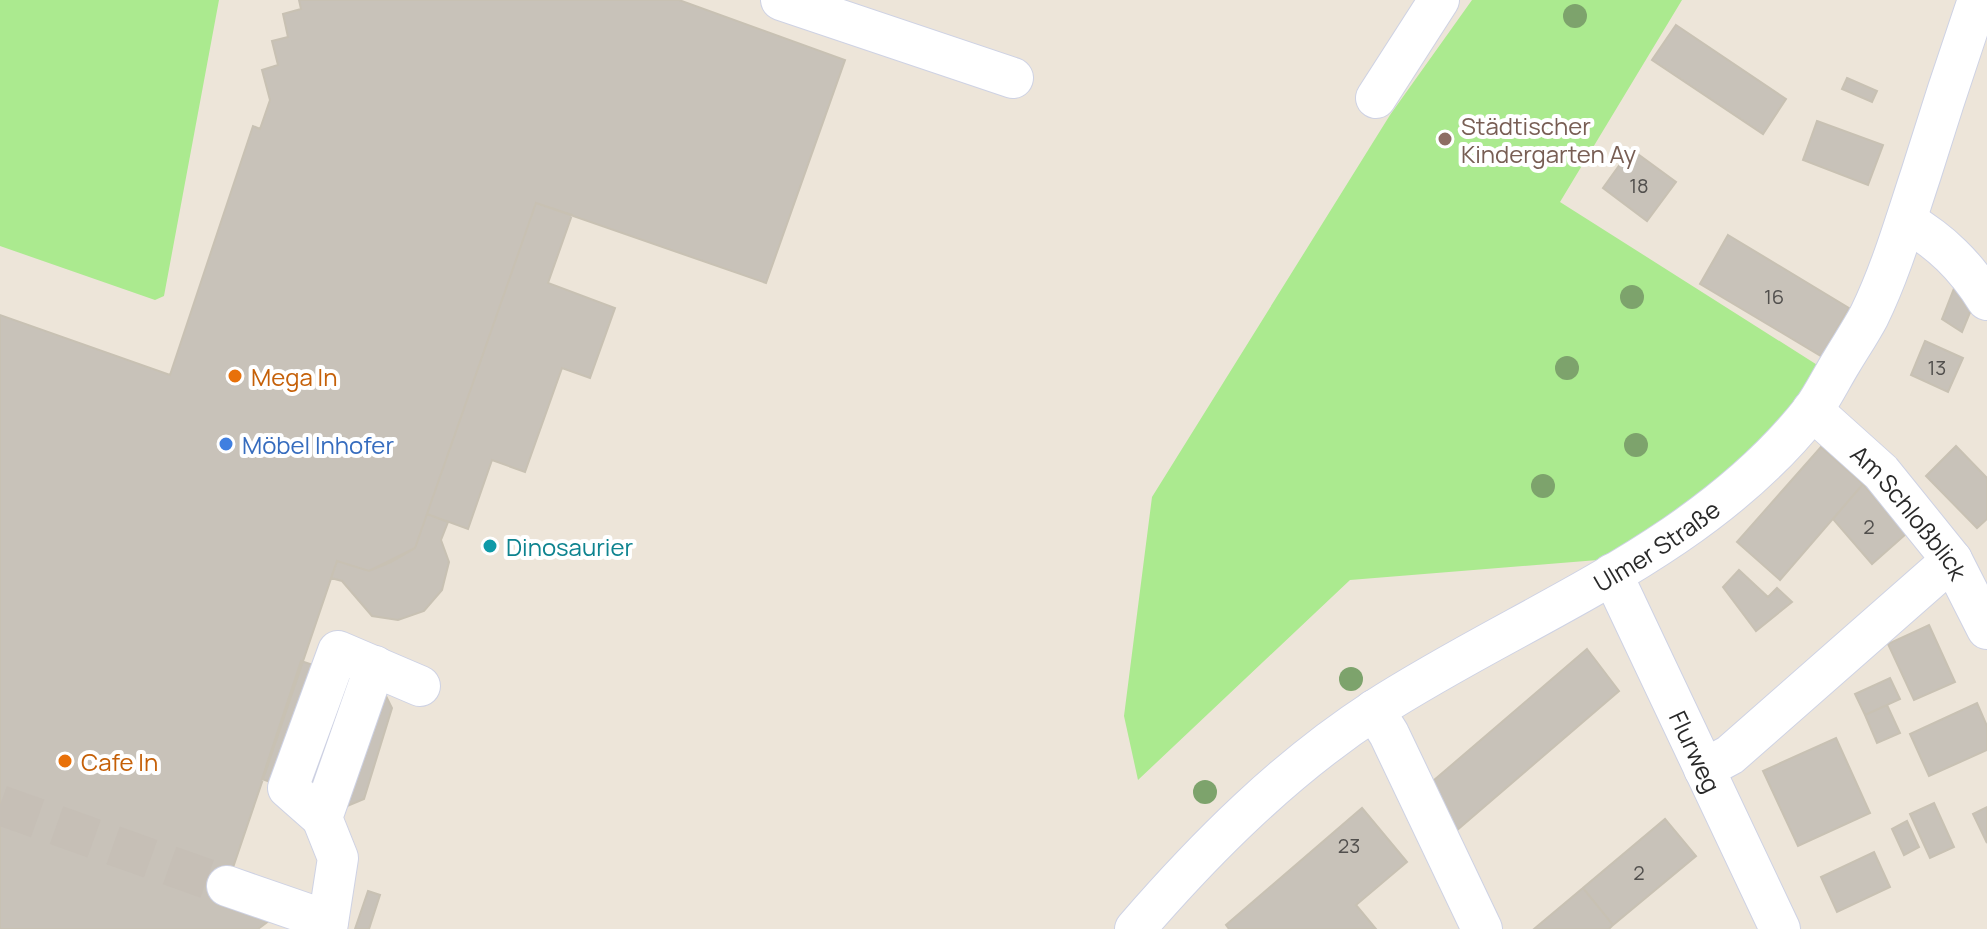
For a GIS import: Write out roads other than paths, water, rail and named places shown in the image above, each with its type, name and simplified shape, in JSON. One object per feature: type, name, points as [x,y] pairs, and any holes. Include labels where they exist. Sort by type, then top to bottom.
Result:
[{"type":"street","points":[[781,0],[1013,78]]},
{"type":"street","points":[[1376,98],[1439,0]]},
{"type":"street","name":"Ulmer Straße","points":[[1135,929],[1171,913],[1249,809],[1308,758],[1374,710],[1693,525],[1752,476],[1812,410],[1869,315],[1906,221],[1971,74],[1978,0]]},
{"type":"street","points":[[1906,221],[1936,239],[1972,276],[1987,300]]},
{"type":"street","name":"Am Schloßblick","points":[[1812,410],[1881,472],[1952,560],[1987,629]]},
{"type":"street","points":[[1704,769],[1730,755],[1952,560]]},
{"type":"street","name":"Flurweg","points":[[1612,574],[1780,929]]},
{"type":"street","points":[[339,772],[288,788],[338,651],[420,686]]},
{"type":"street","points":[[227,886],[328,925],[338,858],[339,772],[375,666]]},
{"type":"street","points":[[1374,710],[1389,734],[1482,929]]},
{"type":"street","points":[[310,725],[339,772]]},
{"type":"tunnel","points":[[0,805],[227,886]]},
{"type":"place","name":"Städtischer Kindergarten Ay","points":[[1445,139]]},
{"type":"place","name":"Mega In","points":[[235,376]]},
{"type":"place","name":"Möbel Inhofer","points":[[226,444]]},
{"type":"place","name":"Dinosaurier","points":[[490,546]]},
{"type":"place","name":"Cafe In","points":[[65,761]]}]
